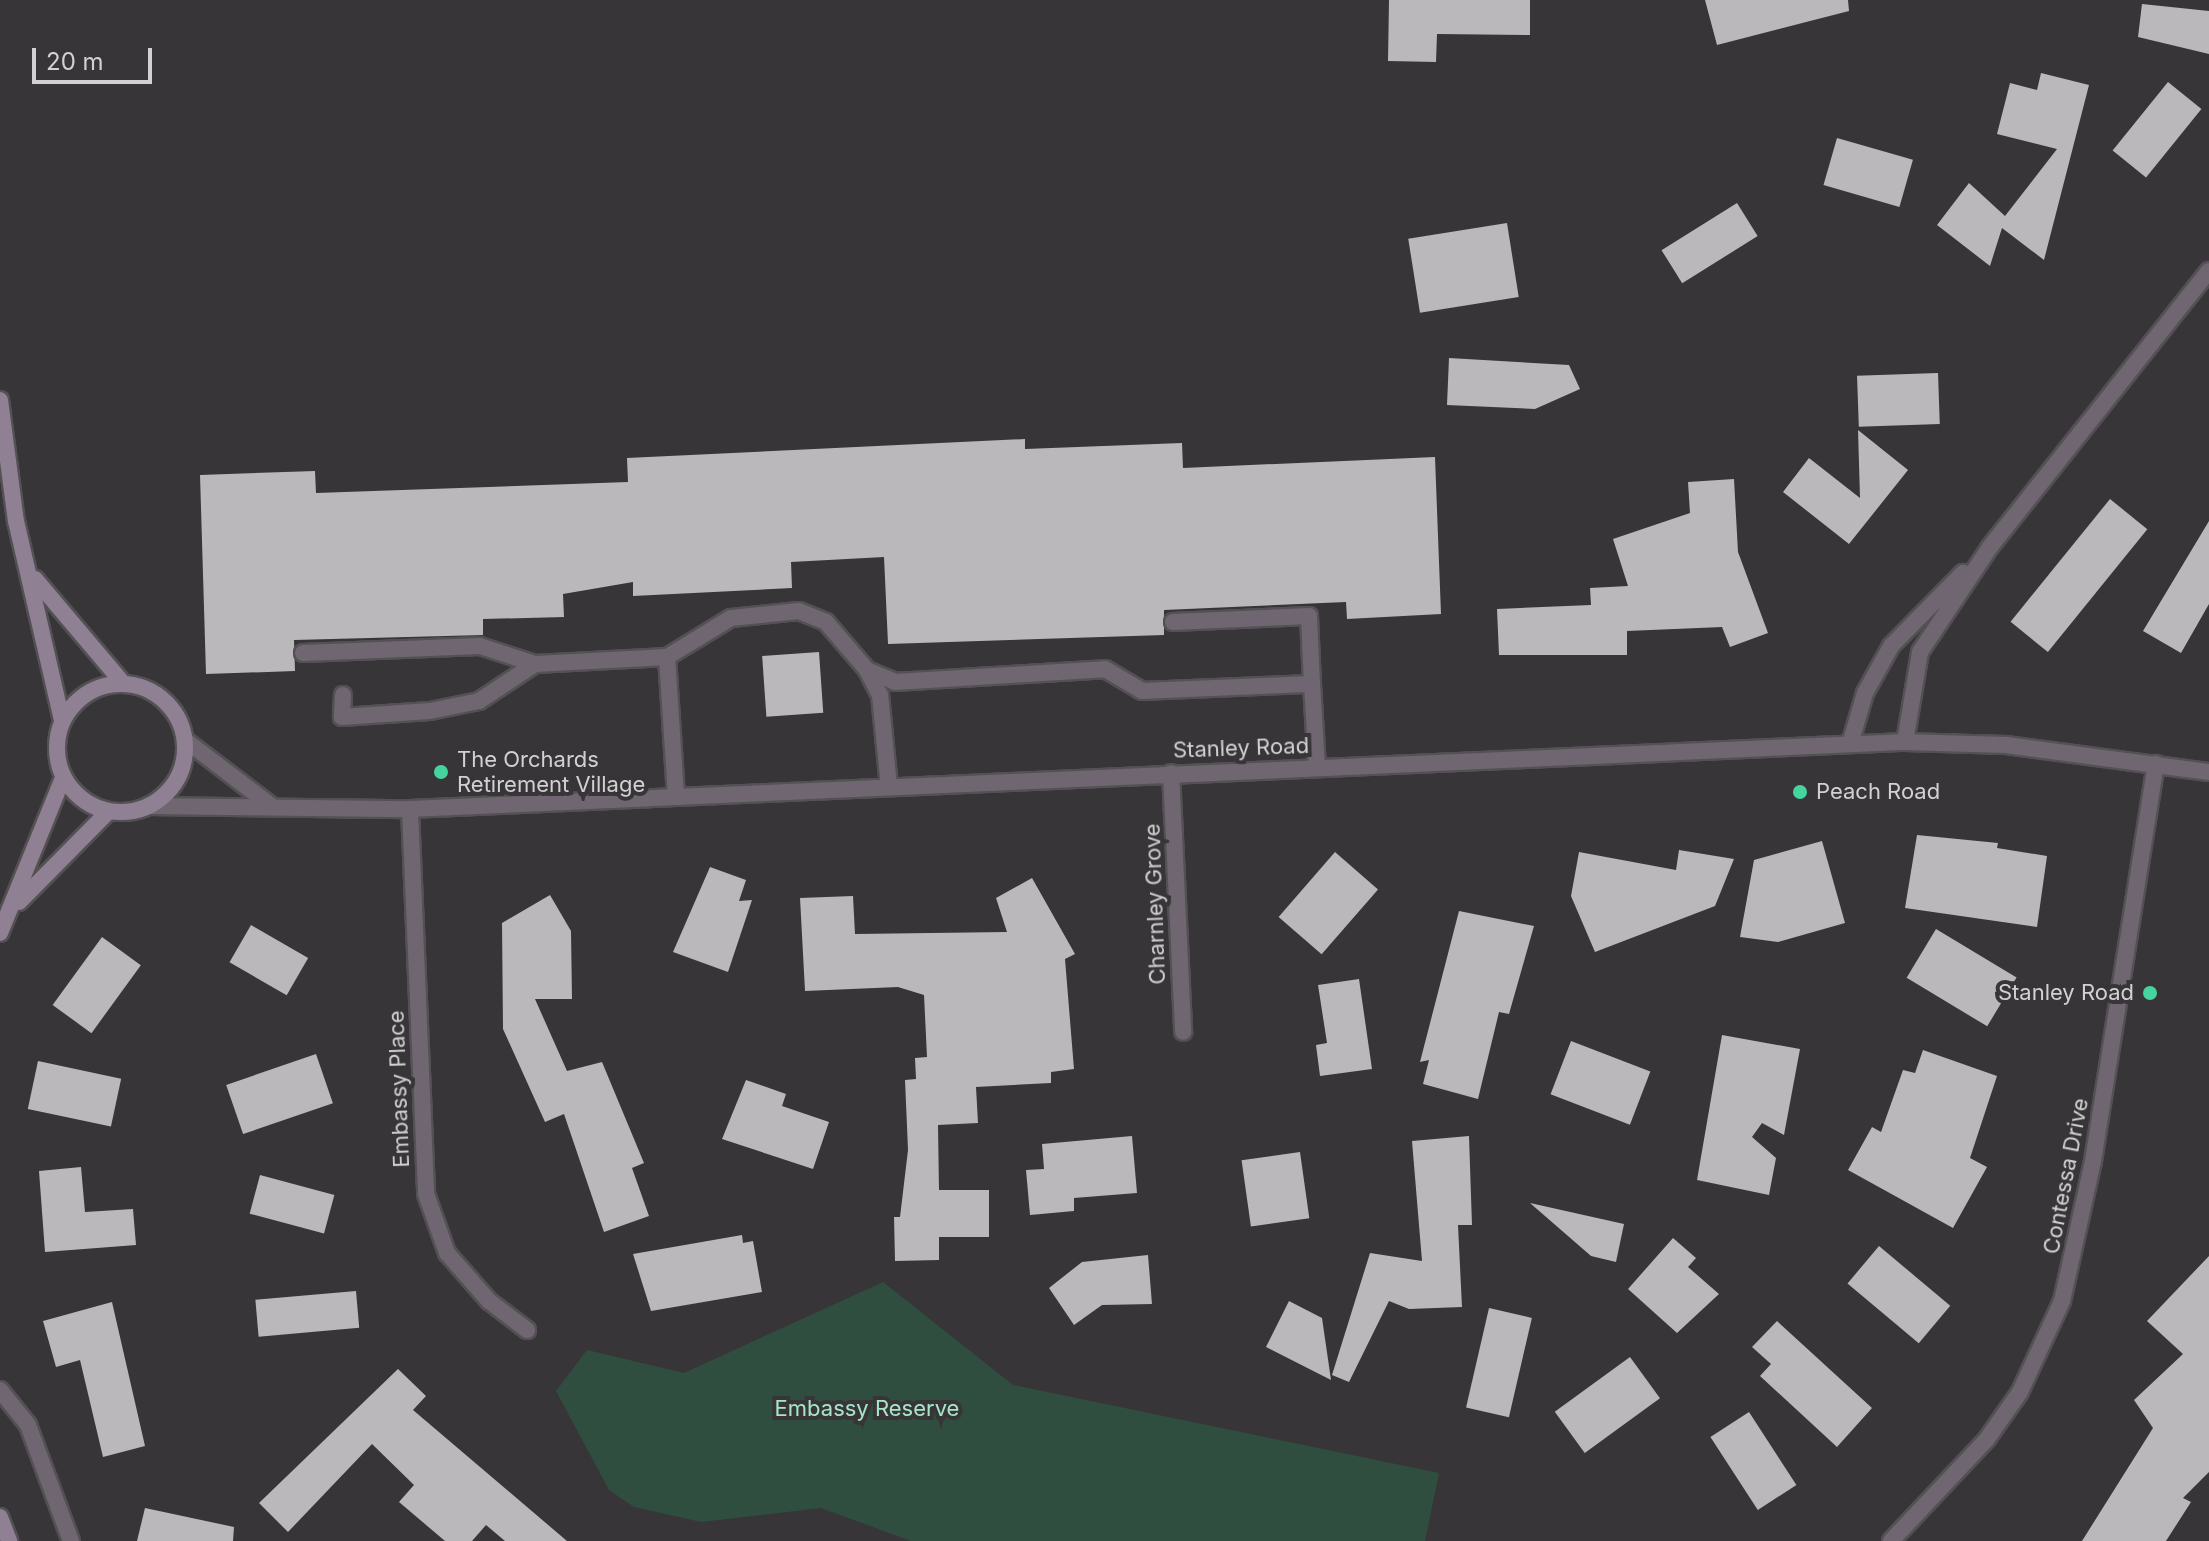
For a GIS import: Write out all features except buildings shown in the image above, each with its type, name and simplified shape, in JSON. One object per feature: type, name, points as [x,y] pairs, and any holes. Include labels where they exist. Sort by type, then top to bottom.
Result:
[{"type":"main road","points":[[0,400],[16,521],[34,578],[62,720],[57,759],[63,778],[90,805],[108,812],[148,806],[169,791],[182,767],[185,740],[171,706],[141,686],[123,683],[77,700],[62,720]]},
{"type":"main road","points":[[34,578],[123,683]]},
{"type":"main road","points":[[0,933],[63,778]]},
{"type":"main road","points":[[12,909],[108,812]]},
{"type":"main road","points":[[0,1517],[9,1541]]},
{"type":"street","points":[[1905,742],[1920,652],[1990,547],[2209,271]]},
{"type":"street","points":[[1850,744],[1865,693],[1891,646],[1990,547]]},
{"type":"street","points":[[303,653],[480,646],[535,664],[667,657],[731,618],[799,611],[826,622],[867,670],[880,695],[889,786]]},
{"type":"street","points":[[1173,622],[1309,616],[1317,767]]},
{"type":"street","points":[[667,657],[676,797]]},
{"type":"street","points":[[343,695],[342,717],[430,711],[479,701],[535,664]]},
{"type":"street","points":[[867,670],[895,682],[1105,669],[1142,691],[1312,684]]},
{"type":"street","points":[[185,740],[273,807]]},
{"type":"street","name":"Stanley Road","points":[[148,806],[410,809],[1905,742],[2006,745],[2209,772]]},
{"type":"street","name":"Contessa Drive","points":[[1891,1541],[1987,1439],[2020,1392],[2062,1301],[2093,1161],[2156,764]]},
{"type":"street","name":"Charnley Grove","points":[[1171,773],[1183,1032]]},
{"type":"street","name":"Embassy Place","points":[[410,809],[426,1194],[447,1253],[489,1301],[527,1330]]},
{"type":"street","points":[[0,1390],[28,1425],[71,1541]]},
{"type":"green space","name":"Embassy Reserve","points":[[883,1282],[1013,1385],[1439,1473],[1425,1541],[911,1541],[821,1508],[701,1522],[634,1507],[609,1490],[556,1391],[587,1350],[684,1373]]},
{"type":"place","name":"The Orchards Retirement Village","points":[[441,772]]},
{"type":"place","name":"Peach Road","points":[[1800,792]]},
{"type":"place","name":"Stanley Road","points":[[2150,993]]}]
